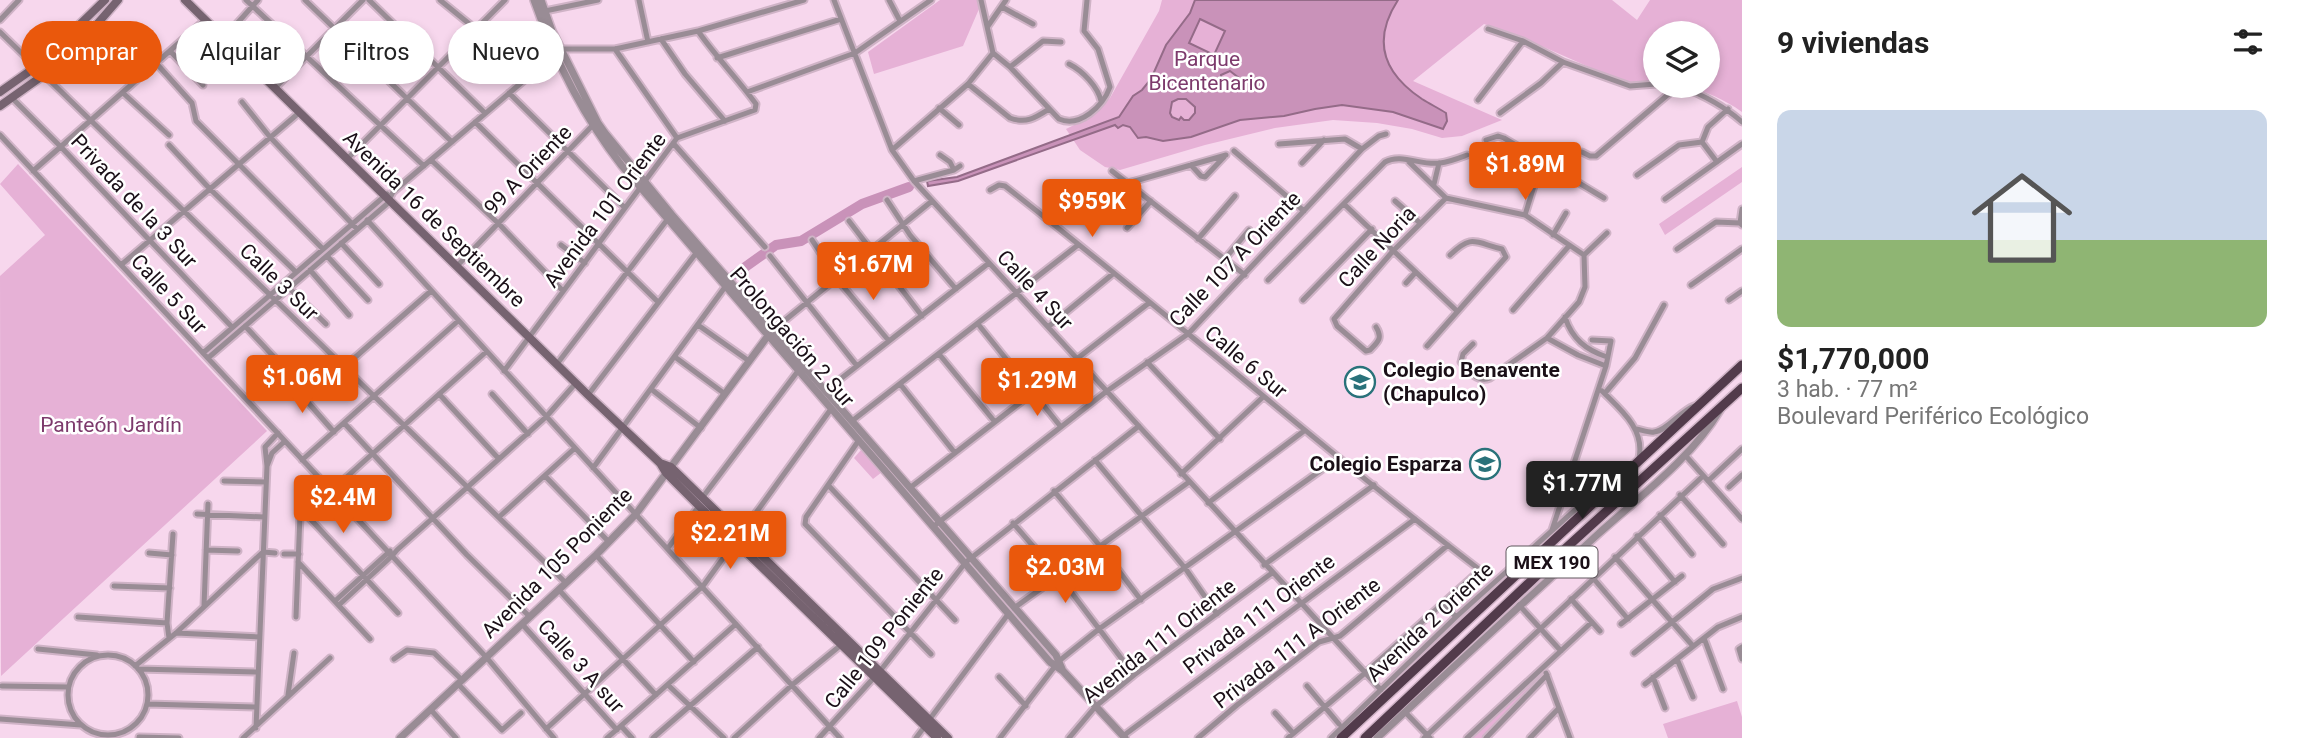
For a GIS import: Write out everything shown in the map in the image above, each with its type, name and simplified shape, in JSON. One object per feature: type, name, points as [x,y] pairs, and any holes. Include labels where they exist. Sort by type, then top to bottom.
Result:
[{"type":"highway","name":"MEX 190","points":[[1341,738],[1601,492],[1638,464],[1742,365]]},
{"type":"highway","name":"MEX 190","points":[[1364,738],[1566,548],[1742,388]]},
{"type":"main road","points":[[83,21],[105,0]]},
{"type":"main road","points":[[100,21],[118,0]]},
{"type":"main road","name":"Avenida 16 de Septiembre","points":[[185,0],[205,20]]},
{"type":"main road","points":[[1,91],[21,77]]},
{"type":"main road","points":[[0,106],[31,84]]},
{"type":"main road","name":"Avenida 16 de Septiembre","points":[[271,84],[389,196],[588,395],[669,470]]},
{"type":"main road","points":[[669,470],[841,645],[877,674]]},
{"type":"main road","points":[[737,538],[927,723],[948,738]]},
{"type":"main road","points":[[927,723],[937,738]]},
{"type":"street","points":[[0,20],[19,0]]},
{"type":"street","points":[[246,0],[256,3],[306,56],[424,166]]},
{"type":"street","points":[[305,0],[327,21]]},
{"type":"street","points":[[341,21],[363,0]]},
{"type":"street","points":[[369,0],[485,113]]},
{"type":"street","points":[[439,0],[464,21]]},
{"type":"street","points":[[484,21],[505,0]]},
{"type":"street","name":"Prolongación 2 Sur","points":[[534,0],[544,21]]},
{"type":"street","name":"Prolongación 2 Sur","points":[[541,0],[548,21]]},
{"type":"street","points":[[545,12],[598,0]]},
{"type":"street","points":[[639,0],[648,42]]},
{"type":"street","points":[[564,51],[615,49],[698,31],[804,0]]},
{"type":"street","name":"Calle 4 Sur","points":[[834,0],[892,150],[914,181],[1381,690]]},
{"type":"street","points":[[888,0],[900,21]]},
{"type":"street","points":[[698,31],[747,92],[855,53],[931,0]]},
{"type":"street","points":[[981,0],[993,53],[1065,122],[1074,122],[1095,109],[1110,90],[1098,49],[1084,32],[1087,0]]},
{"type":"street","points":[[987,26],[1006,0]]},
{"type":"street","points":[[240,21],[256,3]]},
{"type":"street","points":[[1002,6],[1033,24]]},
{"type":"street","points":[[717,58],[841,19]]},
{"type":"street","points":[[162,58],[205,20]]},
{"type":"street","points":[[1488,29],[1523,41],[1563,62],[1630,86],[1643,85]]},
{"type":"street","name":"Calle 3 Sur","points":[[0,32],[21,51]]},
{"type":"street","points":[[661,39],[685,74],[725,121]]},
{"type":"street","points":[[1010,67],[1043,41],[1061,42]]},
{"type":"street","points":[[1478,100],[1523,41]]},
{"type":"street","points":[[275,88],[319,43]]},
{"type":"street","points":[[615,49],[675,141],[765,247]]},
{"type":"street","points":[[170,51],[203,85]]},
{"type":"street","points":[[892,150],[968,84],[993,53]]},
{"type":"street","points":[[347,159],[448,58]]},
{"type":"street","name":"Prolongación 2 Sur","points":[[564,60],[598,123],[667,220],[725,287],[771,333],[831,409],[938,524],[1063,671],[1124,737]]},
{"type":"street","name":"Prolongación 2 Sur","points":[[564,62],[592,126],[771,333],[911,487],[938,524]]},
{"type":"street","points":[[1500,113],[1541,83],[1563,62]]},
{"type":"street","points":[[1069,64],[1097,90],[1101,102]]},
{"type":"street","points":[[162,70],[192,103],[196,121],[323,249]]},
{"type":"street","name":"Calle 3 Sur","points":[[55,84],[566,583]]},
{"type":"street","points":[[33,171],[133,84]]},
{"type":"street","points":[[392,84],[452,142]]},
{"type":"street","points":[[203,353],[519,84]]},
{"type":"street","points":[[968,84],[1010,118],[1018,121],[1032,120],[1049,109]]},
{"type":"street","name":"Avenida 101 Oriente","points":[[504,371],[675,141],[754,111],[756,104],[747,92]]},
{"type":"street","points":[[123,93],[169,135]]},
{"type":"street","points":[[509,93],[625,208]]},
{"type":"street","name":"Privada de la 3 Sur","points":[[12,97],[232,327]]},
{"type":"street","points":[[1582,152],[1596,156],[1665,98]]},
{"type":"street","points":[[1709,98],[1728,109],[1742,122]]},
{"type":"street","points":[[242,102],[270,137],[357,229]]},
{"type":"street","points":[[939,108],[960,125]]},
{"type":"street","points":[[1702,142],[1708,127],[1728,109]]},
{"type":"street","points":[[121,265],[300,112]]},
{"type":"street","points":[[475,122],[658,302]]},
{"type":"street","name":"99 A Oriente","points":[[457,266],[592,126]]},
{"type":"street","name":"Calle 107 A Oriente","points":[[938,524],[1107,391],[1188,334],[1362,149],[1386,134]]},
{"type":"street","name":"Calle 5 Sur","points":[[0,135],[487,658]]},
{"type":"street","points":[[1486,140],[1497,136],[1504,138],[1604,198]]},
{"type":"street","points":[[1279,144],[1325,139],[1349,140],[1362,149]]},
{"type":"street","points":[[1301,163],[1325,139]]},
{"type":"street","points":[[1702,142],[1717,162]]},
{"type":"street","points":[[1637,175],[1679,145],[1702,142]]},
{"type":"street","points":[[1665,199],[1742,144]]},
{"type":"street","points":[[169,145],[209,189],[296,272]]},
{"type":"street","points":[[1234,151],[1304,211]]},
{"type":"street","points":[[914,181],[957,168],[940,155]]},
{"type":"street","points":[[1128,183],[1226,155],[1205,177],[1192,165]]},
{"type":"street","points":[[1268,280],[1385,162],[1397,158],[1439,163],[1467,155]]},
{"type":"street","points":[[431,160],[499,224],[563,290]]},
{"type":"street","points":[[1525,215],[1542,160]]},
{"type":"street","points":[[1409,161],[1446,198],[1525,215],[1584,255]]},
{"type":"street","points":[[1434,184],[1439,163]]},
{"type":"street","points":[[1112,172],[1245,275]]},
{"type":"street","name":"Calle 6 Sur","points":[[990,190],[999,185],[1005,186],[1304,431],[1480,570],[1443,603]]},
{"type":"street","points":[[208,358],[327,256],[389,196]]},
{"type":"street","points":[[1198,239],[1235,196]]},
{"type":"street","name":"Calle Noria","points":[[1376,327],[1380,338],[1366,351],[1337,326],[1334,319],[1393,251],[1446,198]]},
{"type":"street","points":[[887,201],[910,235],[956,289]]},
{"type":"street","points":[[771,333],[932,201]]},
{"type":"street","points":[[1127,228],[1151,201]]},
{"type":"street","points":[[1395,201],[1420,223]]},
{"type":"street","points":[[1344,204],[1457,311]]},
{"type":"street","points":[[1677,249],[1716,222],[1741,224],[1742,209]]},
{"type":"street","points":[[1553,235],[1566,213]]},
{"type":"street","points":[[367,220],[840,738]]},
{"type":"street","points":[[557,364],[667,220]]},
{"type":"street","points":[[849,221],[922,316]]},
{"type":"street","points":[[1303,300],[1372,229]]},
{"type":"street","points":[[1224,260],[1249,230]]},
{"type":"street","points":[[1473,344],[1463,354],[1461,362],[1478,379],[1483,380],[1490,378],[1547,338],[1579,302],[1585,287],[1584,255],[1607,233]]},
{"type":"street","points":[[812,240],[837,277],[888,341]]},
{"type":"street","points":[[1427,346],[1505,260],[1506,254],[1502,248],[1469,241],[1463,242],[1450,255]]},
{"type":"street","points":[[341,243],[379,284]]},
{"type":"street","points":[[561,245],[584,263]]},
{"type":"street","points":[[852,421],[1078,245]]},
{"type":"street","points":[[1513,310],[1569,246]]},
{"type":"street","points":[[1691,285],[1742,249]]},
{"type":"street","points":[[588,395],[697,252]]},
{"type":"street","points":[[327,256],[368,300]]},
{"type":"street","points":[[770,256],[857,366]]},
{"type":"street","points":[[825,391],[989,263]]},
{"type":"street","points":[[310,270],[349,314]]},
{"type":"street","points":[[1406,283],[1416,272]]},
{"type":"street","points":[[1048,327],[1114,274]]},
{"type":"street","points":[[593,468],[725,287]]},
{"type":"street","points":[[289,288],[326,324]]},
{"type":"street","points":[[344,367],[431,291]]},
{"type":"street","points":[[1729,300],[1742,291]]},
{"type":"street","points":[[911,487],[1149,303]]},
{"type":"street","points":[[1602,391],[1635,358],[1664,305]]},
{"type":"street","points":[[1565,317],[1569,329],[1581,345],[1607,356]]},
{"type":"street","points":[[302,460],[458,321]]},
{"type":"street","points":[[978,324],[1061,427]]},
{"type":"street","points":[[698,325],[750,362]]},
{"type":"street","points":[[245,326],[334,432]]},
{"type":"street","name":"Avenida 105 Poniente","points":[[400,738],[596,555],[636,514],[771,333]]},
{"type":"street","points":[[1547,338],[1577,355],[1606,366]]},
{"type":"street","points":[[1552,530],[1602,391],[1611,341],[1592,340]]},
{"type":"street","points":[[331,491],[486,352]]},
{"type":"street","points":[[939,354],[995,422]]},
{"type":"street","points":[[675,357],[726,394]]},
{"type":"street","points":[[1147,362],[1220,439]]},
{"type":"street","points":[[668,548],[798,370]]},
{"type":"street","points":[[337,603],[528,434],[576,383]]},
{"type":"street","points":[[900,384],[955,453]]},
{"type":"street","points":[[651,388],[701,428]]},
{"type":"street","points":[[1602,391],[1636,429],[1640,444],[1638,464]]},
{"type":"street","points":[[439,394],[499,459]]},
{"type":"street","points":[[492,394],[528,434]]},
{"type":"street","points":[[1181,474],[1263,397]]},
{"type":"street","points":[[1636,429],[1651,433],[1660,431],[1684,410],[1702,403]]},
{"type":"street","points":[[1377,738],[1685,455],[1711,425],[1722,407]]},
{"type":"street","points":[[546,729],[703,586],[831,409]]},
{"type":"street","points":[[344,423],[530,617]]},
{"type":"street","name":"Calle 109 Poniente","points":[[819,738],[877,674],[968,559],[1139,426]]},
{"type":"street","points":[[1208,503],[1304,431]]},
{"type":"street","points":[[256,728],[267,466],[265,447],[278,433]]},
{"type":"street","points":[[859,440],[804,521],[931,654]]},
{"type":"street","points":[[267,466],[272,453],[285,441]]},
{"type":"street","points":[[499,517],[575,448]]},
{"type":"street","points":[[1405,712],[1427,737],[1680,495],[1742,449]]},
{"type":"street","points":[[1685,455],[1742,519]]},
{"type":"street","points":[[1000,738],[1057,664],[1099,629],[1338,458]]},
{"type":"street","points":[[1095,460],[1185,568],[1217,614]]},
{"type":"street","points":[[545,475],[609,542]]},
{"type":"street","points":[[1729,488],[1742,475]]},
{"type":"street","points":[[224,481],[266,482]]},
{"type":"street","points":[[1735,481],[1742,489]]},
{"type":"street","points":[[916,738],[1012,610],[1189,482]]},
{"type":"street","points":[[828,485],[955,620]]},
{"type":"street","points":[[1264,565],[1374,485]]},
{"type":"street","points":[[296,617],[302,489]]},
{"type":"street","points":[[1054,491],[1100,545],[1141,600]]},
{"type":"street","name":"Avenida 2 Oriente","points":[[1331,738],[1456,617],[1586,500],[1601,492]]},
{"type":"street","points":[[1680,495],[1723,544]]},
{"type":"street","points":[[204,606],[208,504]]},
{"type":"street","points":[[300,509],[398,613]]},
{"type":"street","points":[[197,514],[264,517]]},
{"type":"street","points":[[1660,515],[1692,554]]},
{"type":"street","name":"Privada 111 Oriente","points":[[1124,737],[1415,519]]},
{"type":"street","points":[[1013,523],[1059,576],[1134,675]]},
{"type":"street","points":[[169,638],[167,623],[173,534]]},
{"type":"street","points":[[1637,536],[1675,582]]},
{"type":"street","name":"Privada 111 A Oriente","points":[[1198,738],[1319,642],[1340,636],[1448,545]]},
{"type":"street","points":[[206,550],[238,551]]},
{"type":"street","points":[[137,667],[263,552],[275,553]]},
{"type":"street","points":[[149,553],[172,555]]},
{"type":"street","points":[[284,554],[299,554]]},
{"type":"street","points":[[596,555],[694,662]]},
{"type":"street","points":[[1615,557],[1693,646]]},
{"type":"street","points":[[298,562],[370,639]]},
{"type":"street","name":"Avenida 111 Oriente","points":[[1069,738],[1096,706],[1134,675],[1272,573]]},
{"type":"street","points":[[1621,624],[1682,576]]},
{"type":"street","points":[[1593,578],[1628,619]]},
{"type":"street","points":[[1634,653],[1713,589],[1742,578]]},
{"type":"street","points":[[114,586],[170,588]]},
{"type":"street","points":[[559,590],[656,695]]},
{"type":"street","points":[[1571,599],[1600,631]]},
{"type":"street","points":[[1288,738],[1443,603],[1456,617]]},
{"type":"street","points":[[1519,605],[1560,651]]},
{"type":"street","points":[[78,617],[167,623]]},
{"type":"street","points":[[1645,684],[1723,624],[1742,617]]},
{"type":"street","points":[[1467,738],[1592,622]]},
{"type":"street","name":"Calle 3 A sur","points":[[522,624],[585,693],[632,738]]},
{"type":"street","points":[[607,738],[736,624]]},
{"type":"street","points":[[176,633],[259,637]]},
{"type":"street","points":[[1704,638],[1723,689]]},
{"type":"street","points":[[734,738],[841,645]]},
{"type":"street","points":[[1742,647],[1739,652],[1742,659]]},
{"type":"street","points":[[653,738],[758,648]]},
{"type":"street","points":[[38,649],[120,656],[137,667],[257,672]]},
{"type":"street","points":[[394,659],[407,650],[434,653],[502,730]]},
{"type":"street","points":[[288,695],[294,653]]},
{"type":"street","points":[[102,655],[92,658],[76,670],[68,687],[70,708],[81,724],[93,733],[114,735],[132,727],[141,716],[147,704],[147,689],[137,667]]},
{"type":"street","points":[[243,738],[330,658]]},
{"type":"street","points":[[487,658],[554,738]]},
{"type":"street","points":[[1678,659],[1693,697]]},
{"type":"street","points":[[1543,667],[1570,738]]},
{"type":"street","points":[[1486,738],[1547,675]]},
{"type":"street","points":[[999,677],[1026,706]]},
{"type":"street","points":[[1653,677],[1665,708]]},
{"type":"street","points":[[668,685],[724,738]]},
{"type":"street","points":[[2,686],[68,687]]},
{"type":"street","points":[[1307,686],[1339,724]]},
{"type":"street","points":[[147,704],[255,707]]},
{"type":"street","points":[[1530,738],[1559,708]]},
{"type":"street","points":[[431,710],[456,738]]},
{"type":"street","points":[[501,738],[502,730],[521,713]]},
{"type":"street","points":[[1275,713],[1293,733]]},
{"type":"street","points":[[0,719],[81,724]]},
{"type":"street","points":[[132,727],[139,737],[177,738]]},
{"type":"green space","points":[[940,0],[977,0],[979,9],[963,46],[874,74],[868,52]]},
{"type":"green space","name":"Parque Bicentenario","points":[[1162,0],[1612,0],[1637,20],[1650,0],[1742,0],[1742,112],[1718,98],[1720,21],[1643,21],[1643,85],[1632,86],[1484,24],[1413,81],[1502,120],[1462,136],[1442,138],[1377,123],[1333,120],[1275,128],[1120,170],[1105,167],[1080,150],[1066,129],[1084,120],[1110,98],[1159,11]]},
{"type":"green space","name":"Panteón Jardín","points":[[18,164],[267,431],[1,676],[0,276],[45,235],[0,184]]},
{"type":"green space","points":[[1742,167],[1742,182],[1665,235],[1659,224]]},
{"type":"green space","points":[[861,450],[882,472],[873,479],[854,458]]},
{"type":"green space","points":[[1542,672],[1544,675],[1483,738],[1473,738]]},
{"type":"green space","points":[[1737,701],[1742,717],[1742,738],[1668,738],[1663,724]]},
{"type":"shaded area","points":[[1195,0],[1398,0],[1385,29],[1384,42],[1390,67],[1409,89],[1446,113],[1447,121],[1443,129],[1393,112],[1342,105],[1284,116],[1240,120],[1191,137],[1163,141],[1138,138],[1130,127],[1123,125],[1118,128],[1115,125],[958,181],[928,186],[927,181],[957,177],[1119,117],[1133,96],[1151,79],[1166,45],[1190,13]],"holes":[[[1200,19],[1225,31],[1214,55],[1189,43]],[[1230,71],[1239,78],[1239,85],[1231,91],[1222,87],[1221,75]],[[1186,99],[1195,107],[1195,113],[1189,120],[1172,117],[1172,102]]]},
{"type":"waterway","points":[[734,275],[776,245],[801,241],[862,204],[909,187]]},
{"type":"waterway","points":[[734,274],[778,243],[798,241],[865,202],[910,187]]},
{"type":"place","name":"Colegio Benavente (Chapulco)","points":[[1360,382]]},
{"type":"place","name":"Colegio Esparza","points":[[1485,464]]}]
